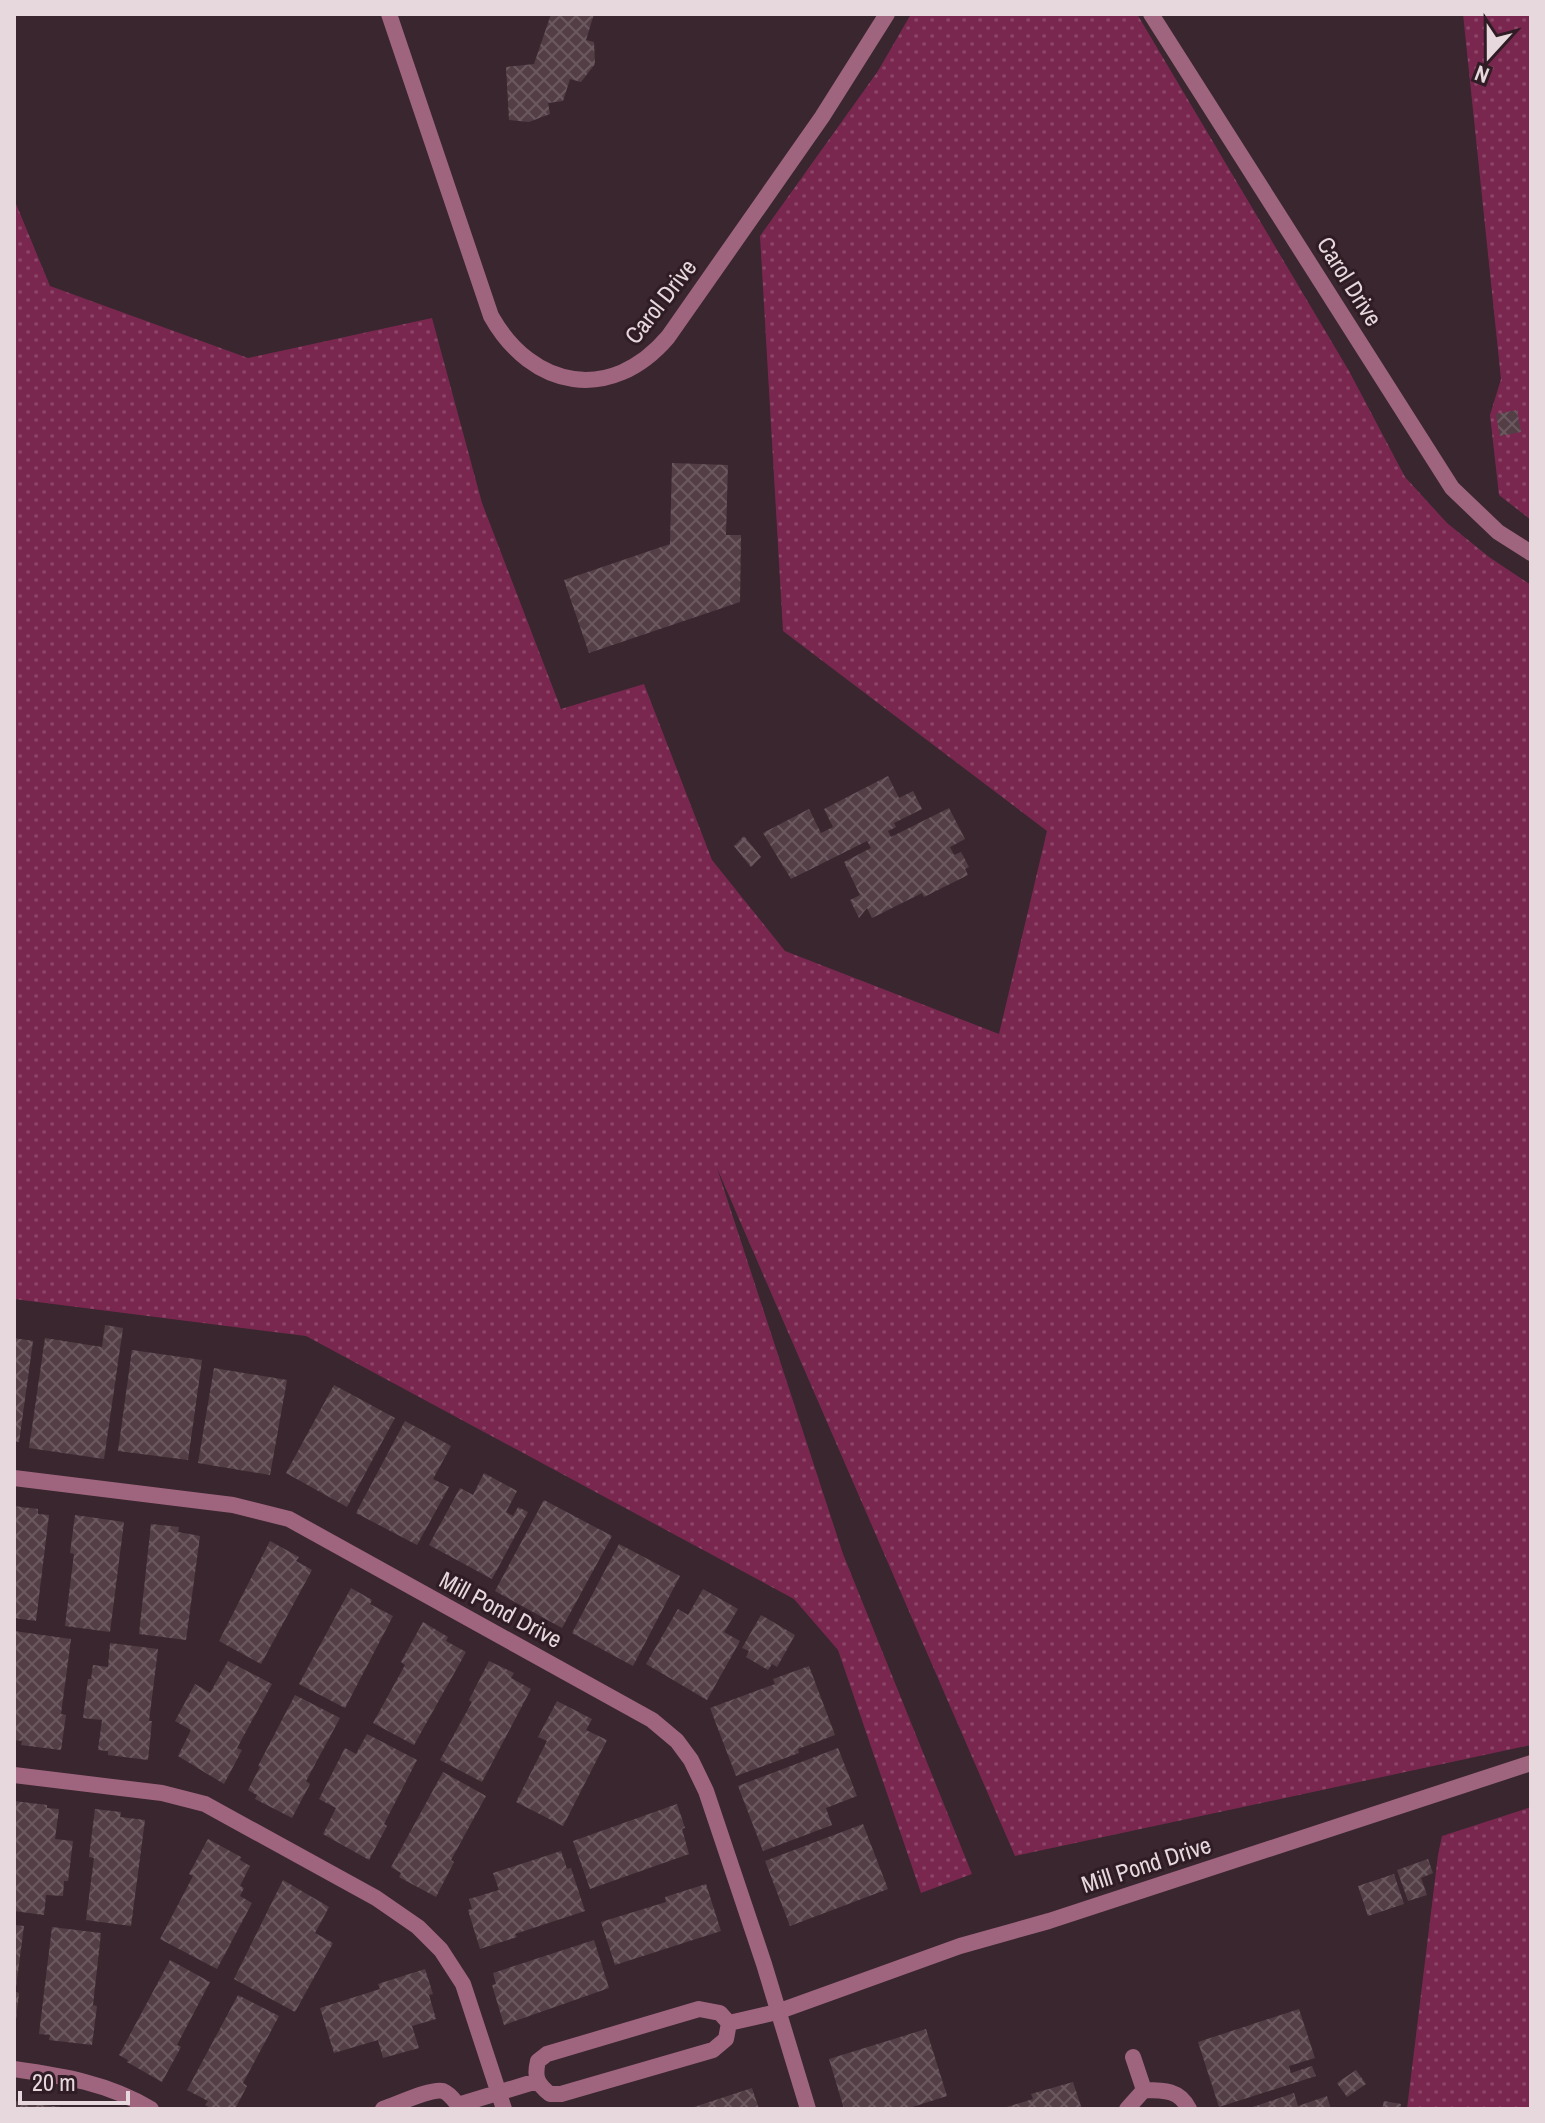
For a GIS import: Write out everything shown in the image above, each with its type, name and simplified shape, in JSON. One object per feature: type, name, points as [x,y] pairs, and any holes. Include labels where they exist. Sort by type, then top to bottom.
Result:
[{"type":"street","name":"Carol Drive","points":[[389,14],[491,316],[518,354],[557,376],[578,380],[622,374],[653,355],[822,117],[887,14]]},
{"type":"street","name":"Carol Drive","points":[[1151,14],[1452,488],[1498,532],[1531,553]]},
{"type":"street","name":"Mill Pond Drive","points":[[14,1478],[233,1505],[289,1519],[652,1720],[677,1741],[691,1760],[706,1791],[808,2109]]},
{"type":"street","name":"Mill Pond Drive","points":[[729,2023],[777,2012],[960,1946],[1064,1916],[1531,1763]]},
{"type":"street","points":[[14,1775],[162,1793],[205,1804],[376,1898],[418,1927],[441,1950],[463,1984],[504,2109]]},
{"type":"street","points":[[699,2009],[720,2013],[729,2023],[726,2039],[713,2050],[561,2094],[550,2094],[537,2081],[538,2061],[547,2054],[699,2009]]},
{"type":"street","points":[[1133,2057],[1144,2090]]},
{"type":"street","points":[[14,2069],[74,2077],[129,2096],[151,2109]]},
{"type":"street","points":[[383,2109],[443,2091],[458,2107],[537,2081]]},
{"type":"street","points":[[1127,2109],[1144,2090],[1165,2090],[1181,2096],[1189,2109]]},
{"type":"shaded area","points":[[911,14],[1137,14],[1349,371],[1405,477],[1447,523],[1489,557],[1531,585],[1531,1745],[1015,1856],[717,1168],[843,1554],[972,1874],[921,1893],[838,1650],[794,1599],[306,1336],[14,1299],[14,199],[50,286],[248,358],[432,318],[482,503],[561,709],[644,684],[712,860],[785,951],[999,1034],[1047,831],[783,631],[760,236],[878,71]]},
{"type":"shaded area","points":[[1463,14],[1531,14],[1531,520],[1499,495],[1490,415],[1501,379]]},
{"type":"shaded area","points":[[1531,1807],[1529,2109],[1407,2109],[1442,1836]]},
{"type":"building","points":[[551,14],[594,14],[586,40],[594,42],[595,64],[581,82],[570,79],[563,101],[548,103],[550,114],[529,122],[509,120],[506,67],[534,64]]},
{"type":"building","points":[[1517,410],[1521,432],[1500,436],[1496,414]]},
{"type":"building","points":[[672,463],[728,465],[726,535],[741,535],[740,602],[589,653],[564,580],[670,544]]},
{"type":"building","points":[[888,776],[899,798],[913,791],[922,809],[894,823],[896,827],[888,831],[891,837],[949,808],[965,839],[950,847],[954,855],[961,852],[969,867],[965,869],[968,875],[872,918],[867,908],[859,918],[850,900],[860,895],[844,862],[871,848],[867,841],[791,879],[763,833],[809,809],[821,833],[833,827],[824,809]]},
{"type":"building","points":[[744,836],[761,857],[751,867],[734,846]]},
{"type":"building","points":[[105,1325],[123,1328],[104,1459],[29,1448],[45,1338],[102,1347]]},
{"type":"building","points":[[14,1338],[33,1341],[19,1442],[14,1441]]},
{"type":"building","points":[[132,1350],[202,1360],[188,1460],[118,1451]]},
{"type":"building","points":[[214,1368],[287,1380],[270,1475],[198,1463]]},
{"type":"building","points":[[334,1385],[395,1418],[347,1507],[286,1473]]},
{"type":"building","points":[[405,1421],[451,1446],[433,1479],[449,1487],[417,1545],[356,1513]]},
{"type":"building","points":[[484,1473],[517,1491],[506,1512],[513,1516],[518,1507],[528,1512],[492,1579],[429,1545],[460,1488],[473,1495]]},
{"type":"building","points":[[544,1500],[612,1536],[562,1628],[495,1591]]},
{"type":"building","points":[[14,1506],[38,1509],[38,1514],[49,1515],[36,1621],[14,1618]]},
{"type":"building","points":[[75,1515],[124,1522],[110,1632],[65,1626],[74,1554],[70,1553]]},
{"type":"building","points":[[151,1524],[179,1527],[178,1532],[200,1536],[186,1640],[139,1634]]},
{"type":"building","points":[[270,1541],[299,1557],[296,1561],[312,1570],[261,1664],[219,1641]]},
{"type":"building","points":[[619,1544],[680,1576],[633,1666],[572,1633]]},
{"type":"building","points":[[351,1588],[372,1600],[370,1604],[393,1616],[345,1708],[299,1684]]},
{"type":"building","points":[[703,1589],[738,1609],[724,1632],[740,1641],[707,1700],[646,1664],[678,1609],[688,1615]]},
{"type":"building","points":[[761,1615],[795,1635],[777,1667],[772,1664],[768,1670],[746,1657],[749,1651],[742,1648]]},
{"type":"building","points":[[423,1622],[448,1637],[446,1641],[466,1652],[414,1745],[373,1723],[405,1665],[401,1662]]},
{"type":"building","points":[[14,1631],[71,1639],[61,1714],[66,1715],[61,1750],[21,1745],[22,1741],[14,1740]]},
{"type":"building","points":[[110,1643],[158,1649],[149,1721],[152,1721],[148,1760],[108,1755],[108,1751],[98,1750],[102,1720],[83,1718],[93,1665],[108,1667]]},
{"type":"building","points":[[228,1661],[272,1684],[237,1748],[242,1750],[224,1784],[178,1756],[191,1730],[175,1721],[195,1684],[210,1693]]},
{"type":"building","points":[[489,1661],[514,1673],[511,1678],[531,1689],[482,1782],[440,1760],[472,1702],[469,1700]]},
{"type":"building","points":[[809,1666],[835,1735],[798,1749],[799,1753],[736,1776],[710,1708],[775,1684],[773,1679]]},
{"type":"building","points":[[295,1695],[340,1718],[306,1781],[310,1784],[292,1818],[255,1799],[257,1795],[248,1790]]},
{"type":"building","points":[[557,1701],[592,1719],[586,1730],[607,1740],[563,1826],[516,1802],[547,1741],[538,1737]]},
{"type":"building","points":[[367,1734],[417,1760],[369,1860],[323,1834],[336,1808],[319,1799],[345,1748],[356,1754]]},
{"type":"building","points":[[838,1748],[857,1796],[826,1808],[832,1825],[763,1851],[738,1786]]},
{"type":"building","points":[[443,1772],[486,1796],[451,1860],[454,1862],[436,1897],[399,1877],[401,1873],[391,1867]]},
{"type":"building","points":[[14,1801],[59,1809],[55,1839],[73,1841],[63,1896],[46,1895],[44,1915],[14,1911]]},
{"type":"building","points":[[677,1804],[689,1854],[590,1889],[573,1841]]},
{"type":"building","points":[[95,1809],[121,1812],[120,1817],[145,1820],[131,1926],[86,1920],[94,1858],[89,1857]]},
{"type":"building","points":[[863,1824],[888,1889],[790,1926],[765,1861]]},
{"type":"building","points":[[208,1839],[241,1857],[240,1860],[250,1866],[240,1886],[244,1888],[240,1896],[252,1903],[217,1969],[160,1939],[193,1876],[189,1874]]},
{"type":"building","points":[[561,1851],[567,1869],[571,1868],[585,1911],[480,1949],[468,1910],[472,1909],[469,1899],[499,1890],[493,1873]]},
{"type":"building","points":[[1428,1859],[1433,1873],[1421,1878],[1427,1895],[1408,1901],[1397,1870]]},
{"type":"building","points":[[1394,1874],[1404,1904],[1368,1916],[1358,1886]]},
{"type":"building","points":[[283,1880],[329,1907],[315,1933],[333,1943],[295,2012],[234,1979]]},
{"type":"building","points":[[706,1884],[721,1931],[615,1965],[601,1922],[666,1902],[665,1897]]},
{"type":"building","points":[[14,1925],[24,1926],[16,1987],[14,1987]]},
{"type":"building","points":[[52,1927],[101,1933],[92,2045],[49,2040],[50,2035],[39,2034]]},
{"type":"building","points":[[594,1940],[609,1988],[504,2025],[492,1985],[496,1984],[493,1973]]},
{"type":"building","points":[[170,1960],[210,1982],[177,2045],[181,2047],[162,2082],[119,2055]]},
{"type":"building","points":[[425,1969],[433,1994],[429,1995],[436,2019],[412,2026],[419,2048],[383,2058],[378,2040],[334,2053],[320,2008],[380,1989],[378,1984]]},
{"type":"building","points":[[14,1991],[19,1993],[16,2020],[14,2019]]},
{"type":"building","points":[[238,1995],[279,2016],[243,2083],[247,2086],[235,2109],[212,2109],[205,2105],[208,2101],[187,2090]]},
{"type":"building","points":[[1299,2009],[1315,2058],[1289,2066],[1291,2073],[1312,2066],[1316,2076],[1219,2107],[1198,2042]]},
{"type":"building","points":[[926,2029],[947,2096],[906,2109],[844,2109],[829,2059]]},
{"type":"building","points":[[1356,2070],[1366,2084],[1347,2097],[1337,2083]]},
{"type":"building","points":[[1073,2082],[1082,2109],[1000,2109],[1033,2099],[1031,2094]]},
{"type":"building","points":[[752,2088],[759,2109],[691,2109],[691,2108]]},
{"type":"building","points":[[1294,2093],[1298,2106],[1327,2096],[1331,2109],[1247,2109]]},
{"type":"building","points":[[14,2101],[61,2107],[61,2109],[14,2109]]},
{"type":"building","points":[[1384,2101],[1401,2104],[1400,2109],[1382,2109]]}]
